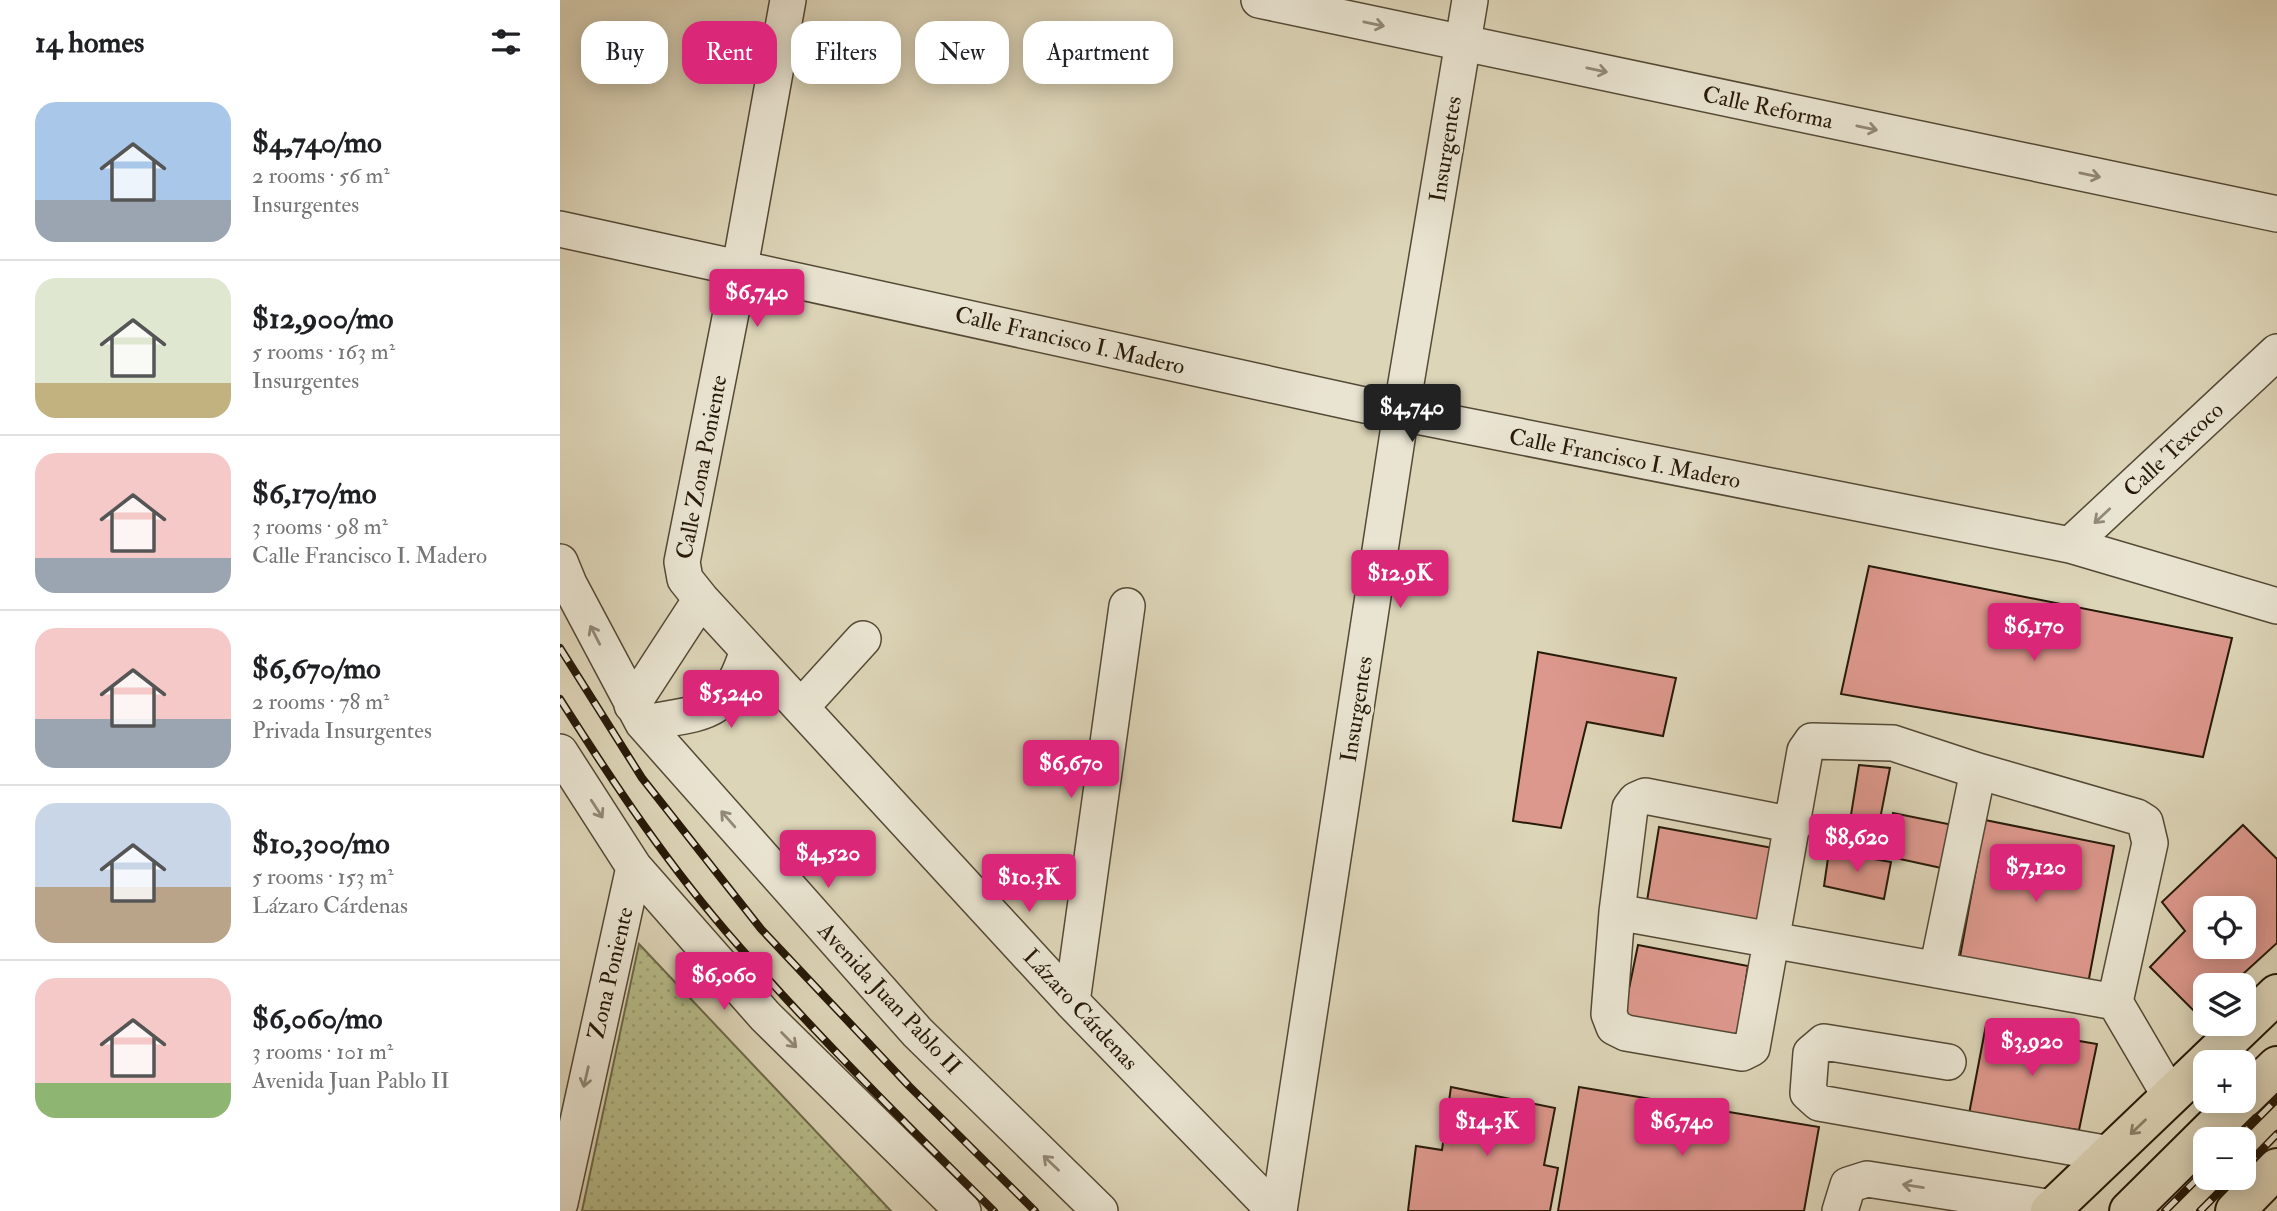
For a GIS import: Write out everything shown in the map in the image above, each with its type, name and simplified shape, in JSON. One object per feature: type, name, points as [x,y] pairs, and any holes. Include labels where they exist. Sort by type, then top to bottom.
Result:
[{"type":"highway","points":[[2219,1050],[2277,994]]},
{"type":"highway","points":[[2256,1086],[2277,1066]]},
{"type":"highway","points":[[2051,1210],[2193,1074]]},
{"type":"highway","points":[[2129,1211],[2228,1113]]},
{"type":"highway","points":[[2235,1211],[2277,1168]]},
{"type":"street","name":"Calle Zona Poniente","points":[[748,650],[685,579],[682,562],[740,267],[788,0]]},
{"type":"street","name":"Calle Reforma","points":[[1259,0],[2277,214]]},
{"type":"street","name":"Insurgentes","points":[[1277,1211],[1401,413],[1470,0]]},
{"type":"street","name":"Calle Francisco I. Madero","points":[[560,229],[1401,413],[2070,545],[2277,606]]},
{"type":"street","name":"Calle Texcoco","points":[[2070,545],[2277,352]]},
{"type":"street","name":"Avenida Juan Pablo II","points":[[560,562],[638,714],[909,1023],[1100,1211]]},
{"type":"street","points":[[638,714],[701,599]]},
{"type":"street","points":[[1072,1002],[1127,606]]},
{"type":"street","points":[[802,706],[863,639]]},
{"type":"street","points":[[638,714],[707,711],[719,704],[739,677],[748,650]]},
{"type":"street","name":"Lázaro Cárdenas","points":[[748,650],[1072,1002],[1277,1211]]},
{"type":"street","points":[[1794,825],[1645,796],[1639,798],[1630,808],[1617,912],[1609,1014],[1614,1027],[1626,1033],[1747,1052],[1754,1044],[1794,825],[1805,751],[1816,739],[1893,743],[2146,822],[2150,843],[2115,1002],[2170,1096]]},
{"type":"street","points":[[560,752],[634,867],[765,1016],[963,1211]]},
{"type":"street","points":[[1937,970],[1978,771]]},
{"type":"street","name":"Zona Poniente","points":[[560,1203],[569,1111],[634,867]]},
{"type":"street","points":[[1617,912],[2115,1002]]},
{"type":"street","points":[[1948,1062],[1824,1042],[1811,1053],[1808,1093],[1819,1103],[2110,1154]]},
{"type":"street","points":[[1840,1211],[1845,1189],[1860,1179],[1999,1205],[2051,1210]]},
{"type":"green space","points":[[639,944],[891,1211],[582,1211]]},
{"type":"building","points":[[1869,566],[2232,638],[2203,757],[1841,694]]},
{"type":"building","points":[[1538,652],[1676,678],[1663,736],[1587,722],[1561,828],[1513,821]]},
{"type":"building","points":[[1859,765],[1890,768],[1874,850],[1846,846]]},
{"type":"building","points":[[1893,813],[1953,825],[1946,869],[1886,856]]},
{"type":"building","points":[[1985,820],[2114,846],[2087,989],[1959,962]]},
{"type":"building","points":[[2243,825],[2277,859],[2277,943],[2244,973],[2193,973],[2193,1010],[2150,967],[2185,931],[2162,902]]},
{"type":"building","points":[[1659,827],[1773,848],[1760,922],[1647,901]]},
{"type":"building","points":[[1829,851],[1891,862],[1884,899],[1824,886]]},
{"type":"building","points":[[1638,945],[1748,966],[1736,1042],[1622,1023]]},
{"type":"building","points":[[1986,1025],[2097,1044],[2079,1130],[1969,1114]]},
{"type":"building","points":[[1451,1087],[1555,1108],[1544,1165],[1558,1168],[1550,1211],[1408,1211],[1416,1146],[1442,1150]]},
{"type":"building","points":[[1579,1087],[1819,1127],[1804,1211],[1558,1211]]},
{"type":"railway","points":[[560,648],[642,778],[761,929],[909,1086],[1035,1211]]},
{"type":"railway","points":[[560,699],[644,825],[712,915],[831,1046],[994,1211]]},
{"type":"railway","points":[[2249,1127],[2277,1099]]},
{"type":"railway","points":[[2256,1156],[2277,1134]]},
{"type":"railway","points":[[2165,1211],[2193,1183]]},
{"type":"railway","points":[[2200,1211],[2221,1190]]}]
